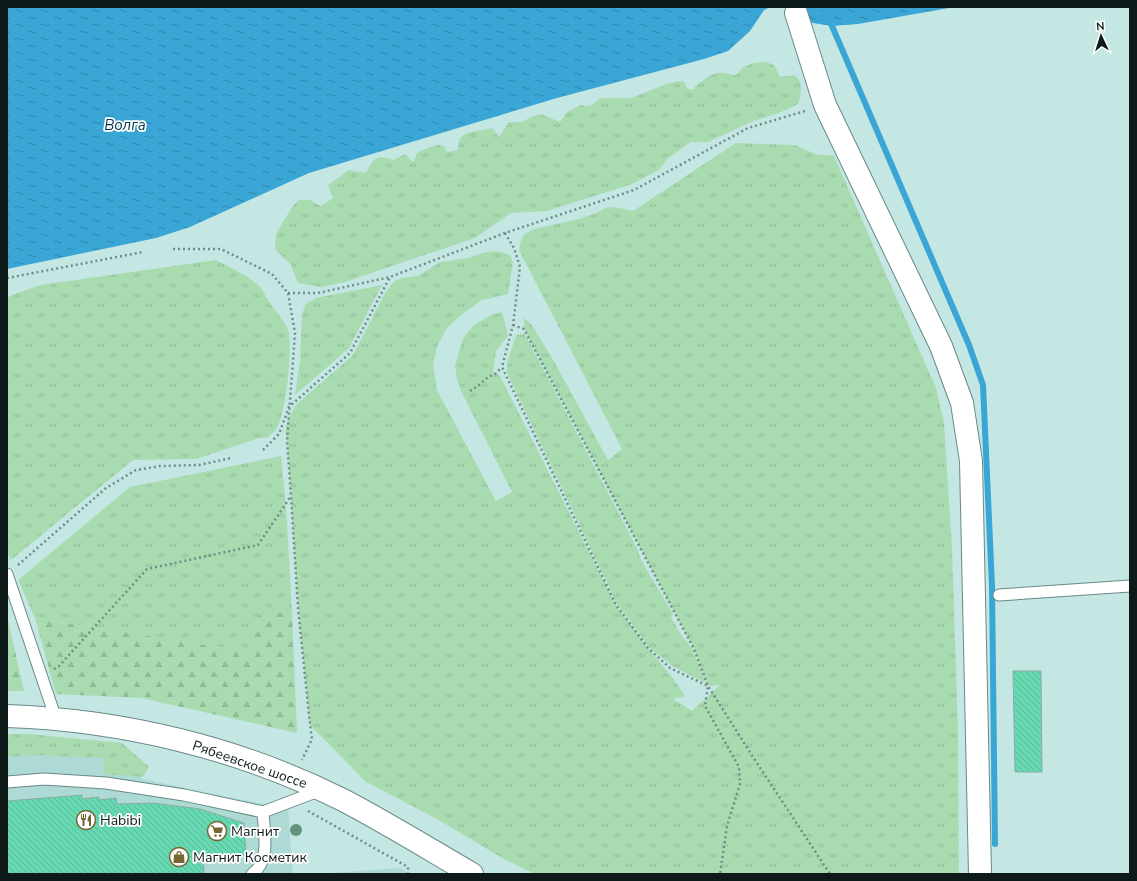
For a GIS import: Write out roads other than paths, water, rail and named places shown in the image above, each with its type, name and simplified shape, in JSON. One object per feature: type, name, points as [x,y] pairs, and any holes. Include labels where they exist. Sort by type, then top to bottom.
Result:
[{"type":"street","points":[[796,13],[825,105],[941,346],[962,403],[971,462],[980,874]]},
{"type":"street","name":"Рябеевское шоссе","points":[[7,716],[56,719],[112,726],[166,737],[221,751],[248,760],[292,777],[343,800],[472,874]]},
{"type":"lane","points":[[7,574],[56,719]]},
{"type":"lane","points":[[1000,596],[1130,586]]},
{"type":"lane","points":[[7,782],[44,779],[106,783],[184,795],[263,812],[322,790]]},
{"type":"lane","points":[[252,874],[258,870],[265,855],[263,812]]},
{"type":"water","name":"Волга","points":[[7,7],[771,7],[764,10],[750,31],[728,51],[704,59],[557,98],[309,173],[190,227],[156,238],[7,269]]},
{"type":"water","points":[[781,7],[955,7],[858,24],[832,26],[813,23],[796,13]]},
{"type":"waterway","points":[[825,7],[969,345],[983,385],[992,586],[995,844]]},
{"type":"place","name":"Habibi","points":[[86,820]]},
{"type":"place","name":"Магнит","points":[[217,831]]},
{"type":"place","name":"Магнит Косметик","points":[[179,857]]}]
